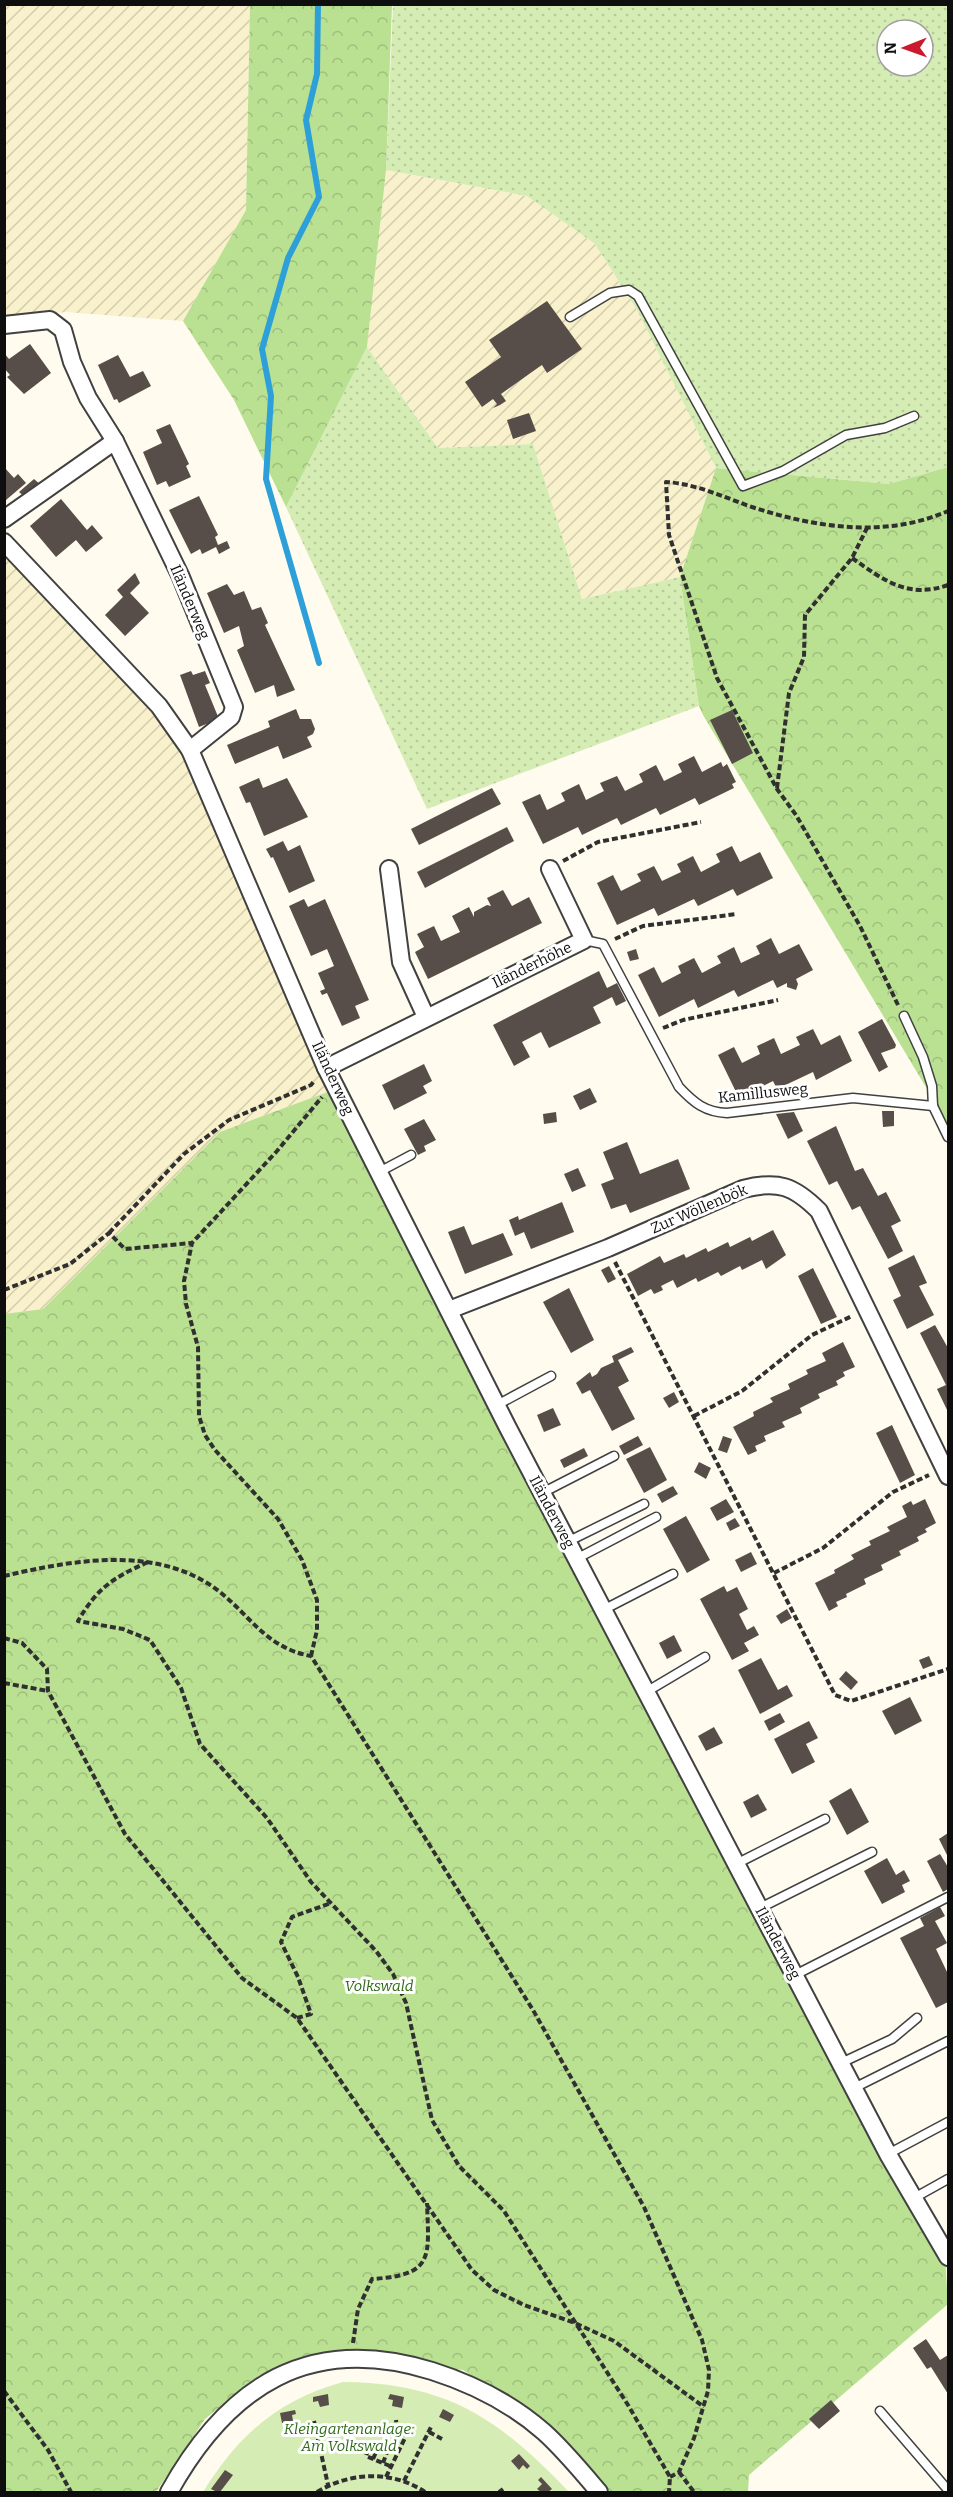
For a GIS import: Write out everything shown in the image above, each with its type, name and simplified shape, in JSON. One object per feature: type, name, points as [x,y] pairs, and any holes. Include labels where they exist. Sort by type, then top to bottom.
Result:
[{"type":"street","name":"Iländerweg","points":[[4,325],[50,320],[63,330],[72,362],[88,398],[115,441],[180,575],[234,707],[231,717],[190,750]]},
{"type":"street","points":[[4,519],[115,441]]},
{"type":"street","name":"Iländerweg","points":[[4,542],[159,706],[190,750],[329,1075],[567,1542],[888,2154],[948,2255]]},
{"type":"street","points":[[389,869],[400,963],[426,1017]]},
{"type":"street","name":"Iländerhöhe","points":[[329,1075],[426,1017],[584,940],[549,869]]},
{"type":"street","name":"Zur Wöllenbök","points":[[449,1310],[608,1248],[743,1189],[760,1185],[782,1186],[801,1193],[819,1211],[947,1472]]},
{"type":"street","points":[[169,2493],[187,2460],[212,2427],[239,2402],[265,2383],[294,2369],[317,2362],[352,2358],[379,2359],[421,2368],[483,2390],[511,2407],[544,2432],[599,2493]]},
{"type":"lane","points":[[570,317],[610,293],[629,290],[638,297],[743,486],[783,471],[846,435],[885,428],[914,417]]},
{"type":"lane","points":[[584,940],[603,944]]},
{"type":"lane","name":"Kamillusweg","points":[[603,944],[679,1087],[709,1112],[727,1113],[853,1098],[933,1106]]},
{"type":"lane","points":[[904,1016],[923,1057],[932,1086],[933,1106],[948,1137]]},
{"type":"lane","points":[[379,1172],[411,1155]]},
{"type":"lane","points":[[497,1405],[551,1376]]},
{"type":"lane","points":[[542,1493],[614,1456]]},
{"type":"lane","points":[[567,1542],[644,1504]]},
{"type":"lane","points":[[576,1559],[656,1517]]},
{"type":"lane","points":[[603,1610],[673,1574]]},
{"type":"lane","points":[[646,1692],[705,1657]]},
{"type":"lane","points":[[736,1864],[825,1820]]},
{"type":"lane","points":[[760,1908],[872,1852]]},
{"type":"lane","points":[[795,1975],[948,1897]]},
{"type":"lane","points":[[841,2064],[892,2039],[916,2018]]},
{"type":"lane","points":[[854,2088],[948,2041]]},
{"type":"lane","points":[[888,2154],[948,2122]]},
{"type":"lane","points":[[914,2198],[948,2179]]},
{"type":"lane","points":[[880,2411],[948,2490]]},
{"type":"path","points":[[904,1016],[860,926],[796,814],[777,789],[717,678],[669,535],[666,482],[688,484],[756,508],[834,527],[897,526],[948,511]]},
{"type":"path","points":[[777,789],[789,693],[804,657],[805,615],[852,558],[867,528]]},
{"type":"path","points":[[852,558],[888,583],[927,592],[948,585]]},
{"type":"path","points":[[549,869],[598,842],[701,822]]},
{"type":"path","points":[[603,944],[643,926],[737,914]]},
{"type":"path","points":[[652,1034],[683,1020],[777,1000]]},
{"type":"path","points":[[4,1290],[70,1264],[109,1233],[184,1154],[229,1120],[329,1075]]},
{"type":"path","points":[[329,1075],[277,1150],[192,1243],[184,1281],[186,1304],[198,1347],[199,1416],[205,1435],[215,1450],[278,1519],[302,1560],[317,1600],[317,1630],[311,1656],[533,2010],[644,2207],[702,2340],[709,2370],[704,2407],[679,2472],[670,2477]]},
{"type":"path","points":[[109,1233],[125,1249],[192,1243]]},
{"type":"path","points":[[608,1248],[835,1695],[843,1700],[851,1701],[948,1669]]},
{"type":"path","points":[[694,1416],[742,1391],[812,1335],[866,1309]]},
{"type":"path","points":[[774,1573],[823,1548],[893,1492],[947,1472]]},
{"type":"path","points":[[4,1576],[55,1564],[113,1560],[149,1562],[196,1576],[220,1592],[271,1641],[291,1653],[311,1656]]},
{"type":"path","points":[[149,1562],[124,1573],[93,1596],[78,1621],[123,1629],[150,1640],[181,1688],[200,1744],[267,1818],[311,1882],[376,1951],[393,1974],[406,2003],[432,2120],[459,2166],[504,2211],[670,2477],[669,2493]]},
{"type":"path","points":[[4,1638],[22,1643],[47,1668],[48,1690],[126,1834],[242,1978],[297,2018],[339,2082],[427,2202],[471,2270],[494,2290],[524,2305],[575,2323],[614,2341],[704,2407]]},
{"type":"path","points":[[4,1683],[48,1690]]},
{"type":"path","points":[[297,2018],[311,2014],[298,1977],[281,1942],[292,1917],[331,1903]]},
{"type":"path","points":[[352,2358],[358,2309],[372,2278],[408,2275],[424,2260],[428,2243],[427,2202]]},
{"type":"path","points":[[4,2391],[48,2450],[71,2493]]},
{"type":"path","points":[[386,2477],[405,2438],[404,2433],[397,2428],[396,2420]]},
{"type":"path","points":[[314,2421],[328,2485]]},
{"type":"path","points":[[404,2481],[430,2429],[442,2439]]},
{"type":"path","points":[[371,2441],[366,2456],[390,2466]]},
{"type":"path","points":[[373,2459],[380,2443]]},
{"type":"path","points":[[383,2463],[389,2447]]},
{"type":"path","points":[[679,2472],[694,2493]]},
{"type":"path","points":[[317,2493],[328,2485],[355,2478],[386,2477],[404,2481],[425,2493]]},
{"type":"path","points":[[415,2493],[418,2488]]},
{"type":"path","points":[[499,2493],[503,2489]]},
{"type":"shaded area","points":[[4,5],[250,5],[246,210],[183,321],[66,312],[5,319]]},
{"type":"shaded area","points":[[386,170],[527,196],[595,244],[637,310],[716,468],[680,577],[582,599],[533,444],[438,448],[367,347]]},
{"type":"shaded area","points":[[4,545],[158,710],[182,747],[333,1090],[220,1132],[43,1309],[5,1314]]},
{"type":"green space","points":[[250,5],[392,5],[386,170],[367,347],[286,507],[234,400],[183,321],[246,210]]},
{"type":"green space","points":[[393,5],[948,5],[948,467],[889,484],[716,468],[637,310],[595,244],[527,196],[386,170]]},
{"type":"green space","points":[[367,347],[438,448],[533,444],[582,599],[680,577],[699,706],[427,809],[286,507]]},
{"type":"green space","points":[[948,467],[948,1124],[703,715],[699,706],[680,577],[716,468],[889,484]]},
{"type":"green space","name":"Volkswald","points":[[333,1090],[945,2257],[948,2304],[749,2475],[748,2492],[606,2492],[547,2426],[463,2370],[382,2360],[260,2375],[205,2419],[156,2492],[5,2492],[4,1314],[43,1309],[220,1132]]},
{"type":"green space","name":"Kleingartenanlage: Am Volkswald","points":[[343,2382],[413,2389],[469,2410],[519,2444],[569,2492],[203,2492],[230,2453],[262,2422],[299,2399]]},
{"type":"building","points":[[547,301],[582,349],[547,373],[542,365],[539,367],[501,394],[506,401],[500,405],[493,408],[497,404],[493,399],[482,407],[465,382],[501,357],[489,340]]},
{"type":"building","points":[[30,344],[51,373],[24,394],[7,377],[10,375],[4,368],[4,353],[9,359]]},
{"type":"building","points":[[118,355],[130,377],[143,371],[151,386],[119,403],[117,399],[114,400],[98,365]]},
{"type":"building","points":[[529,413],[536,431],[513,439],[507,420]]},
{"type":"building","points":[[170,424],[189,464],[186,466],[191,477],[169,487],[166,481],[157,485],[143,452],[162,443],[156,430]]},
{"type":"building","points":[[4,467],[14,478],[18,474],[26,483],[6,500]]},
{"type":"building","points":[[34,479],[42,486],[26,498],[19,492]]},
{"type":"building","points":[[199,496],[218,535],[215,537],[218,545],[227,541],[230,548],[219,554],[216,547],[202,554],[200,549],[191,554],[169,510]]},
{"type":"building","points":[[61,499],[87,530],[92,525],[103,538],[86,552],[76,540],[56,557],[30,526]]},
{"type":"building","points":[[135,573],[140,583],[130,593],[149,613],[125,636],[105,615],[123,597],[117,590]]},
{"type":"building","points":[[227,584],[234,595],[244,591],[252,610],[261,607],[268,623],[265,625],[295,690],[277,697],[274,685],[255,693],[237,650],[244,646],[239,626],[224,633],[207,593]]},
{"type":"building","points":[[191,671],[193,675],[205,671],[210,683],[205,685],[219,719],[199,727],[180,675]]},
{"type":"building","points":[[296,709],[300,719],[311,719],[315,729],[313,734],[307,737],[312,747],[283,759],[278,746],[235,764],[227,745],[270,727],[268,721]]},
{"type":"building","points":[[732,710],[753,753],[732,764],[710,720]]},
{"type":"building","points":[[694,756],[702,772],[721,762],[723,767],[727,764],[736,782],[732,784],[734,788],[699,805],[695,798],[660,815],[656,808],[621,825],[617,818],[582,835],[578,827],[543,844],[522,802],[540,794],[547,810],[565,801],[561,793],[579,784],[586,800],[604,791],[600,783],[617,776],[625,791],[643,782],[639,774],[656,765],[664,781],[682,772],[678,764]]},
{"type":"building","points":[[259,778],[263,788],[287,778],[308,817],[264,836],[250,802],[246,803],[239,787]]},
{"type":"building","points":[[492,788],[501,804],[419,845],[411,829]]},
{"type":"building","points":[[507,827],[514,841],[425,888],[417,872]]},
{"type":"building","points":[[283,841],[288,851],[300,845],[315,881],[289,893],[273,857],[271,858],[266,849]]},
{"type":"building","points":[[732,846],[740,862],[760,852],[773,878],[737,896],[733,889],[698,906],[694,899],[658,916],[654,908],[617,925],[597,883],[613,875],[621,891],[641,881],[637,874],[654,866],[662,881],[681,872],[677,864],[693,856],[701,872],[720,862],[716,854]]},
{"type":"building","points":[[503,890],[512,906],[529,897],[542,923],[428,979],[415,952],[424,947],[417,934],[434,926],[441,941],[460,932],[452,916],[469,907],[474,917],[474,912],[487,905],[491,906],[487,898]]},
{"type":"building","points":[[304,899],[308,907],[325,899],[369,1000],[355,1006],[360,1018],[342,1026],[327,993],[322,995],[320,991],[325,989],[318,973],[334,966],[327,949],[311,956],[289,906]]},
{"type":"building","points":[[771,938],[779,954],[799,944],[813,970],[796,979],[798,984],[796,990],[787,987],[787,983],[777,988],[773,980],[738,997],[734,990],[698,1008],[694,999],[659,1017],[638,975],[654,967],[662,983],[681,973],[678,966],[694,958],[702,973],[721,963],[717,956],[734,947],[741,963],[760,954],[756,946]]},
{"type":"building","points":[[636,949],[639,959],[630,961],[627,952]]},
{"type":"building","points":[[599,971],[607,988],[617,983],[626,1001],[616,1006],[612,997],[593,1007],[601,1023],[549,1048],[541,1032],[522,1042],[530,1057],[514,1066],[493,1025]]},
{"type":"building","points":[[882,1019],[896,1045],[895,1048],[881,1053],[888,1067],[879,1072],[858,1032]]},
{"type":"building","points":[[813,1029],[821,1045],[840,1035],[852,1061],[816,1080],[813,1072],[777,1089],[773,1081],[739,1098],[718,1055],[734,1047],[742,1063],[760,1054],[757,1046],[774,1038],[781,1054],[800,1045],[796,1037]]},
{"type":"building","points":[[424,1064],[432,1081],[423,1086],[427,1093],[394,1110],[382,1085]]},
{"type":"building","points":[[590,1088],[597,1102],[580,1110],[573,1096]]},
{"type":"building","points":[[882,1111],[894,1111],[894,1126],[883,1127]]},
{"type":"building","points":[[556,1112],[557,1122],[544,1124],[543,1114]]},
{"type":"building","points":[[794,1112],[803,1131],[788,1139],[776,1114]]},
{"type":"building","points":[[424,1119],[436,1140],[424,1146],[426,1151],[418,1155],[404,1129]]},
{"type":"building","points":[[836,1126],[855,1171],[863,1168],[878,1196],[886,1192],[901,1221],[891,1226],[903,1251],[888,1259],[860,1206],[852,1210],[837,1181],[829,1185],[807,1141]]},
{"type":"building","points":[[627,1142],[640,1174],[678,1159],[690,1189],[630,1213],[626,1204],[611,1209],[601,1184],[614,1179],[603,1152]]},
{"type":"building","points":[[578,1168],[586,1186],[572,1192],[564,1174]]},
{"type":"building","points":[[562,1202],[574,1232],[531,1249],[524,1232],[515,1236],[509,1220],[518,1216],[519,1220]]},
{"type":"building","points":[[464,1226],[472,1245],[503,1233],[513,1255],[465,1274],[448,1232]]},
{"type":"building","points":[[773,1230],[786,1255],[766,1269],[762,1260],[742,1270],[740,1266],[721,1276],[718,1272],[698,1282],[696,1278],[677,1288],[673,1280],[661,1286],[663,1290],[654,1294],[651,1289],[638,1296],[627,1274],[660,1256],[664,1263],[684,1254],[686,1258],[706,1248],[708,1252],[728,1242],[730,1247],[750,1237],[752,1241]]},
{"type":"building","points":[[914,1255],[927,1283],[919,1286],[934,1315],[907,1329],[893,1300],[901,1296],[888,1268]]},
{"type":"building","points":[[609,1266],[616,1279],[608,1283],[601,1270]]},
{"type":"building","points":[[813,1268],[837,1317],[821,1324],[798,1276]]},
{"type":"building","points":[[569,1288],[594,1340],[571,1353],[543,1302]]},
{"type":"building","points":[[935,1325],[948,1348],[948,1412],[937,1389],[946,1385],[920,1333]]},
{"type":"building","points":[[843,1342],[855,1367],[843,1372],[845,1376],[836,1381],[838,1385],[818,1394],[820,1398],[800,1408],[802,1413],[782,1422],[785,1427],[764,1436],[766,1441],[755,1446],[757,1451],[748,1455],[733,1427],[754,1416],[753,1412],[773,1402],[770,1398],[790,1389],[788,1384],[808,1374],[806,1370],[826,1361],[822,1353]]},
{"type":"building","points":[[631,1347],[634,1352],[618,1360],[629,1381],[618,1387],[635,1419],[612,1431],[590,1390],[582,1394],[576,1383],[590,1372],[592,1377],[597,1374],[601,1368],[614,1362],[612,1356]]},
{"type":"building","points":[[674,1392],[679,1402],[669,1408],[663,1398]]},
{"type":"building","points":[[553,1408],[561,1425],[544,1432],[537,1415]]},
{"type":"building","points":[[892,1425],[915,1475],[900,1483],[876,1433]]},
{"type":"building","points":[[638,1436],[643,1445],[624,1455],[619,1446]]},
{"type":"building","points":[[723,1436],[732,1439],[727,1453],[718,1450]]},
{"type":"building","points":[[650,1447],[667,1480],[644,1493],[626,1459]]},
{"type":"building","points":[[584,1448],[588,1456],[564,1468],[560,1460]]},
{"type":"building","points":[[699,1462],[711,1468],[706,1479],[694,1472]]},
{"type":"building","points":[[673,1486],[678,1494],[662,1503],[657,1494]]},
{"type":"building","points":[[726,1499],[734,1512],[717,1521],[710,1508]]},
{"type":"building","points":[[925,1499],[936,1523],[925,1529],[927,1532],[917,1537],[919,1541],[899,1551],[901,1555],[881,1565],[883,1570],[864,1579],[866,1584],[846,1594],[847,1597],[836,1602],[838,1606],[829,1611],[815,1583],[835,1573],[834,1570],[854,1559],[851,1555],[871,1545],[869,1541],[890,1531],[887,1527],[907,1517],[902,1506],[911,1501],[913,1505]]},
{"type":"building","points":[[686,1516],[710,1560],[687,1573],[663,1529]]},
{"type":"building","points":[[735,1518],[740,1526],[730,1531],[726,1523]]},
{"type":"building","points":[[751,1552],[757,1564],[741,1572],[735,1560]]},
{"type":"building","points":[[724,1586],[727,1592],[737,1587],[748,1609],[739,1614],[747,1630],[754,1626],[759,1635],[744,1643],[749,1651],[732,1660],[700,1599]]},
{"type":"building","points":[[787,1609],[792,1618],[781,1624],[776,1616]]},
{"type":"building","points":[[674,1635],[682,1651],[667,1659],[659,1643]]},
{"type":"building","points":[[929,1656],[933,1665],[923,1669],[919,1660]]},
{"type":"building","points":[[761,1658],[778,1690],[787,1685],[793,1696],[760,1714],[738,1670]]},
{"type":"building","points":[[846,1671],[858,1682],[851,1690],[839,1679]]},
{"type":"building","points":[[910,1697],[922,1721],[895,1735],[882,1711]]},
{"type":"building","points":[[780,1713],[785,1722],[769,1731],[764,1721]]},
{"type":"building","points":[[809,1721],[818,1738],[806,1744],[815,1762],[792,1774],[774,1739]]},
{"type":"building","points":[[714,1727],[723,1743],[706,1751],[698,1736]]},
{"type":"building","points":[[851,1788],[869,1822],[847,1835],[829,1801]]},
{"type":"building","points":[[758,1794],[767,1810],[751,1818],[743,1802]]},
{"type":"building","points":[[948,1833],[948,1857],[939,1839]]},
{"type":"building","points":[[940,1854],[948,1867],[948,1889],[943,1892],[927,1861]]},
{"type":"building","points":[[887,1858],[896,1875],[904,1870],[910,1881],[902,1885],[905,1892],[882,1904],[864,1871]]},
{"type":"building","points":[[940,1907],[945,1916],[935,1921],[947,1943],[936,1949],[948,1974],[948,2002],[936,2008],[900,1938],[924,1926],[920,1918]]},
{"type":"building","points":[[926,2339],[940,2360],[948,2355],[948,2394],[931,2367],[927,2369],[913,2348]]},
{"type":"building","points":[[328,2394],[329,2405],[320,2407],[318,2401],[313,2402],[313,2397]]},
{"type":"building","points":[[390,2394],[404,2397],[402,2408],[392,2406],[393,2400],[388,2399]]},
{"type":"building","points":[[831,2400],[840,2411],[819,2429],[809,2419]]},
{"type":"building","points":[[443,2409],[454,2415],[450,2422],[439,2417]]},
{"type":"building","points":[[295,2410],[296,2414],[292,2415],[293,2421],[282,2423],[280,2413]]},
{"type":"building","points":[[519,2454],[530,2466],[527,2469],[523,2465],[519,2470],[511,2461]]},
{"type":"building","points":[[225,2470],[233,2475],[220,2492],[211,2489]]},
{"type":"building","points":[[541,2477],[552,2489],[548,2492],[541,2492],[537,2489],[542,2484],[538,2480]]},
{"type":"waterway","points":[[318,4],[317,74],[306,120],[319,197],[288,258],[262,349],[271,396],[266,479],[319,663]]}]
